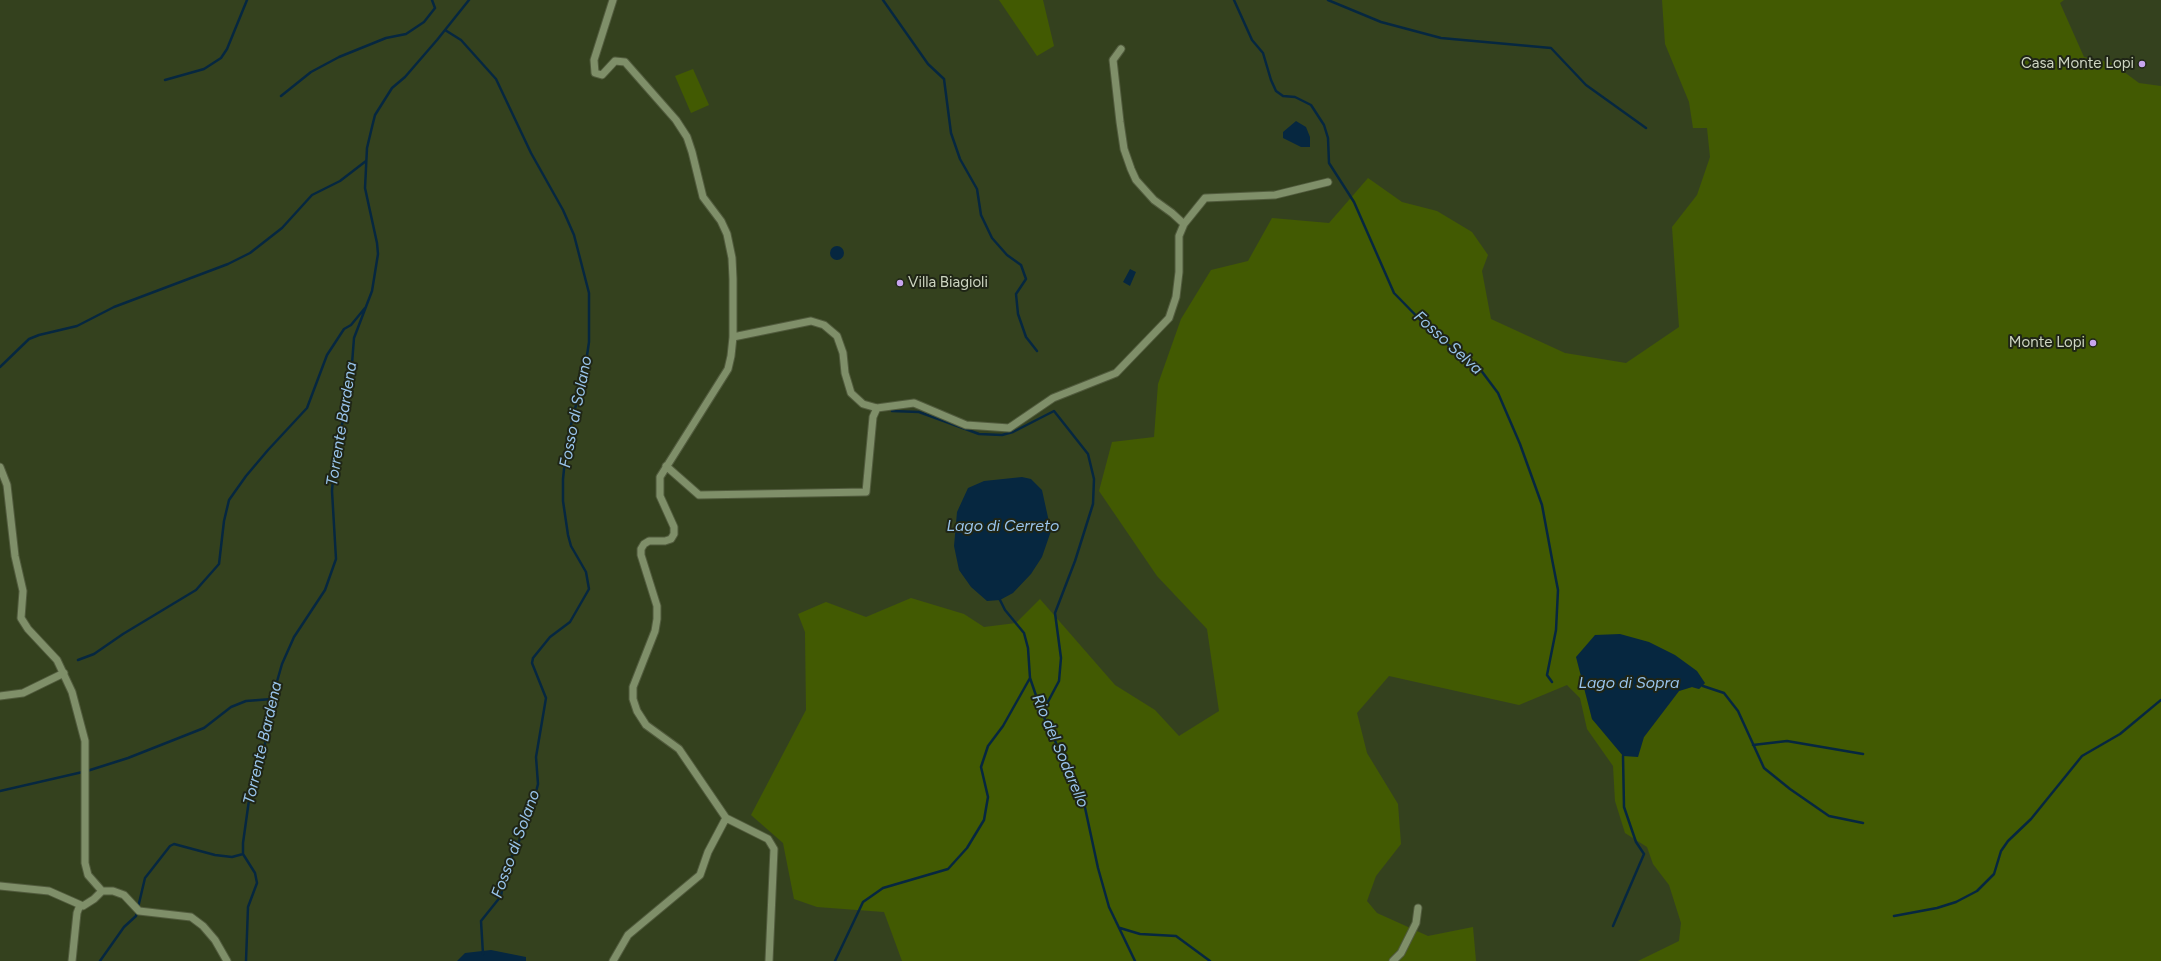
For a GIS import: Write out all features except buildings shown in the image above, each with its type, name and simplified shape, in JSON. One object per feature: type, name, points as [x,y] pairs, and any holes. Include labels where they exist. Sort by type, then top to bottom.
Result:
[{"type":"street","points":[[613,0],[594,60],[595,72],[602,75],[615,62],[625,62],[676,120],[687,137],[697,168],[703,197],[721,221],[730,247],[733,279],[732,356],[722,379],[660,477],[660,496],[674,527],[674,534],[671,539],[666,541],[649,541],[644,544],[641,549],[641,555],[657,606],[657,619],[655,631],[634,687],[633,699],[637,712],[646,725],[679,748],[726,818],[768,839],[774,849],[769,961]]},
{"type":"street","points":[[1121,49],[1113,60],[1124,149],[1131,169],[1136,180],[1154,200],[1172,212],[1184,224]]},
{"type":"street","points":[[733,337],[811,321],[824,325],[837,336],[844,353],[846,373],[851,393],[863,404],[877,408],[914,403],[966,425],[1009,428],[1053,398],[1116,373],[1169,318],[1176,297],[1179,272],[1179,236],[1184,224],[1205,198],[1275,195],[1328,182]]},
{"type":"street","points":[[666,466],[699,495],[866,492],[873,417],[877,408]]},
{"type":"street","points":[[0,467],[7,485],[15,556],[23,591],[24,602],[21,618],[28,629],[57,660],[64,673],[72,692],[85,741],[85,863],[88,875],[102,891]]},
{"type":"street","points":[[0,696],[23,694],[64,673]]},
{"type":"street","points":[[613,961],[628,935],[700,875],[708,852],[726,818]]},
{"type":"street","points":[[0,886],[49,891],[80,905],[94,899],[102,891],[114,891],[124,895],[139,911],[167,912],[191,916],[203,926],[215,940],[228,961]]},
{"type":"street","points":[[72,961],[77,914],[80,905]]},
{"type":"street","points":[[1393,961],[1401,953],[1416,923],[1418,908]]},
{"type":"green space","points":[[999,0],[1043,0],[1054,46],[1037,56]]},
{"type":"green space","points":[[1662,0],[2064,0],[2060,3],[2084,57],[2112,63],[2139,83],[2161,86],[2161,961],[1638,961],[1679,941],[1681,923],[1669,885],[1653,864],[1647,847],[1625,833],[1615,801],[1613,766],[1587,729],[1580,698],[1567,685],[1519,705],[1389,676],[1357,713],[1367,753],[1398,804],[1401,844],[1376,876],[1367,901],[1377,913],[1428,936],[1473,927],[1476,961],[902,961],[884,912],[817,907],[794,899],[783,843],[751,815],[806,710],[805,632],[798,614],[826,602],[866,617],[911,598],[964,614],[984,627],[1016,623],[1040,599],[1115,685],[1155,710],[1179,736],[1219,711],[1207,629],[1157,576],[1099,491],[1112,442],[1154,437],[1158,384],[1181,319],[1211,270],[1248,261],[1272,218],[1329,223],[1368,178],[1402,202],[1437,211],[1472,232],[1488,255],[1482,271],[1491,319],[1565,353],[1626,363],[1679,327],[1672,227],[1697,195],[1710,157],[1707,128],[1693,128],[1689,102],[1665,44]],"holes":[[[1705,683],[1699,689],[1692,687],[1679,691],[1644,737],[1605,733],[1592,719],[1587,696]]]},
{"type":"green space","points":[[693,69],[709,105],[691,113],[675,76]]},
{"type":"water","points":[[1296,121],[1306,127],[1310,137],[1310,147],[1301,147],[1283,138],[1283,132]]},
{"type":"water","points":[[837,246],[842,248],[844,253],[842,258],[837,260],[832,258],[830,253],[832,248]]},
{"type":"water","points":[[1130,269],[1136,272],[1130,286],[1123,282]]},
{"type":"water","name":"Lago di Cerreto","points":[[1022,477],[1031,479],[1042,490],[1051,531],[1042,557],[1031,574],[1013,593],[1000,600],[987,601],[971,587],[959,570],[954,546],[957,512],[968,488],[984,481]]},
{"type":"water","name":"Lago di Sopra","points":[[1620,634],[1649,642],[1675,655],[1697,671],[1705,683],[1699,689],[1692,687],[1679,691],[1644,737],[1638,757],[1623,756],[1592,719],[1576,657],[1595,635]]},
{"type":"water","points":[[491,950],[526,957],[526,961],[457,961],[465,953]]},
{"type":"waterway","points":[[165,80],[204,69],[221,58],[227,49],[247,0]]},
{"type":"waterway","points":[[281,96],[311,72],[339,57],[386,38],[406,34],[424,22],[435,8],[432,0]]},
{"type":"waterway","name":"Torrente Bardena","points":[[246,961],[248,907],[257,883],[255,873],[243,854],[243,843],[249,800],[263,757],[272,699],[282,664],[294,637],[325,590],[336,559],[332,491],[334,467],[351,377],[354,338],[372,291],[378,254],[365,188],[367,148],[375,115],[392,88],[405,77],[469,0]]},
{"type":"waterway","points":[[883,0],[928,64],[944,79],[951,133],[960,159],[977,189],[981,215],[992,238],[1007,255],[1021,265],[1026,279],[1016,294],[1018,314],[1026,337],[1037,351]]},
{"type":"waterway","name":"Fosso Selva","points":[[1234,0],[1252,40],[1263,53],[1276,91],[1283,96],[1295,97],[1311,105],[1324,125],[1328,138],[1329,163],[1354,202],[1394,293],[1434,334],[1480,369],[1498,393],[1520,444],[1542,505],[1558,590],[1556,630],[1547,675],[1552,682]]},
{"type":"waterway","name":"Fosso Selva","points":[[1328,0],[1381,22],[1441,38],[1551,48],[1586,85],[1646,128]]},
{"type":"waterway","name":"Fosso di Solano","points":[[445,30],[461,40],[496,79],[531,153],[563,210],[574,235],[589,293],[589,342],[585,369],[567,441],[563,479],[563,501],[568,535],[571,546],[586,572],[589,589],[570,622],[550,637],[533,658],[532,663],[546,698],[536,757],[538,784],[517,848],[506,866],[501,896],[481,921],[483,954]]},
{"type":"waterway","points":[[0,367],[29,339],[39,335],[77,326],[114,307],[228,264],[250,253],[282,228],[312,195],[340,181],[366,161]]},
{"type":"waterway","points":[[78,660],[94,654],[123,634],[196,590],[219,564],[224,521],[229,500],[246,476],[268,450],[307,408],[327,355],[344,329],[351,325],[365,308]]},
{"type":"waterway","points":[[892,411],[919,412],[979,434],[1002,435],[1013,432],[1054,411],[1088,454],[1094,479],[1093,504],[1075,561],[1055,613],[1061,658],[1059,681],[1042,713]]},
{"type":"waterway","name":"Rio del Sodarello","points":[[1000,600],[1005,610],[1024,633],[1028,648],[1030,678],[1042,713],[1084,803],[1098,868],[1109,907],[1135,961]]},
{"type":"waterway","points":[[835,961],[863,902],[883,888],[948,869],[967,848],[984,820],[988,797],[981,767],[988,746],[1003,726],[1030,678]]},
{"type":"waterway","points":[[1703,686],[1724,693],[1738,711],[1764,768],[1790,789],[1829,816],[1863,823]]},
{"type":"waterway","points":[[0,791],[87,771],[128,758],[204,728],[231,707],[246,701],[272,699]]},
{"type":"waterway","points":[[1894,916],[1937,908],[1956,902],[1977,891],[1994,874],[2001,851],[2008,841],[2031,819],[2082,756],[2120,734],[2161,700]]},
{"type":"waterway","points":[[1753,745],[1787,741],[1863,754]]},
{"type":"waterway","points":[[1613,926],[1644,854],[1636,842],[1624,807],[1623,756]]},
{"type":"waterway","points":[[100,961],[124,927],[136,916],[145,878],[170,846],[174,844],[215,855],[232,857],[243,854]]},
{"type":"waterway","name":"Rio del Sodarello","points":[[1120,928],[1140,934],[1176,936],[1210,961]]},
{"type":"place","name":"Casa Monte Lopi","points":[[2142,64]]},
{"type":"place","name":"Villa Biagioli","points":[[900,283]]},
{"type":"place","name":"Monte Lopi","points":[[2093,343]]}]
